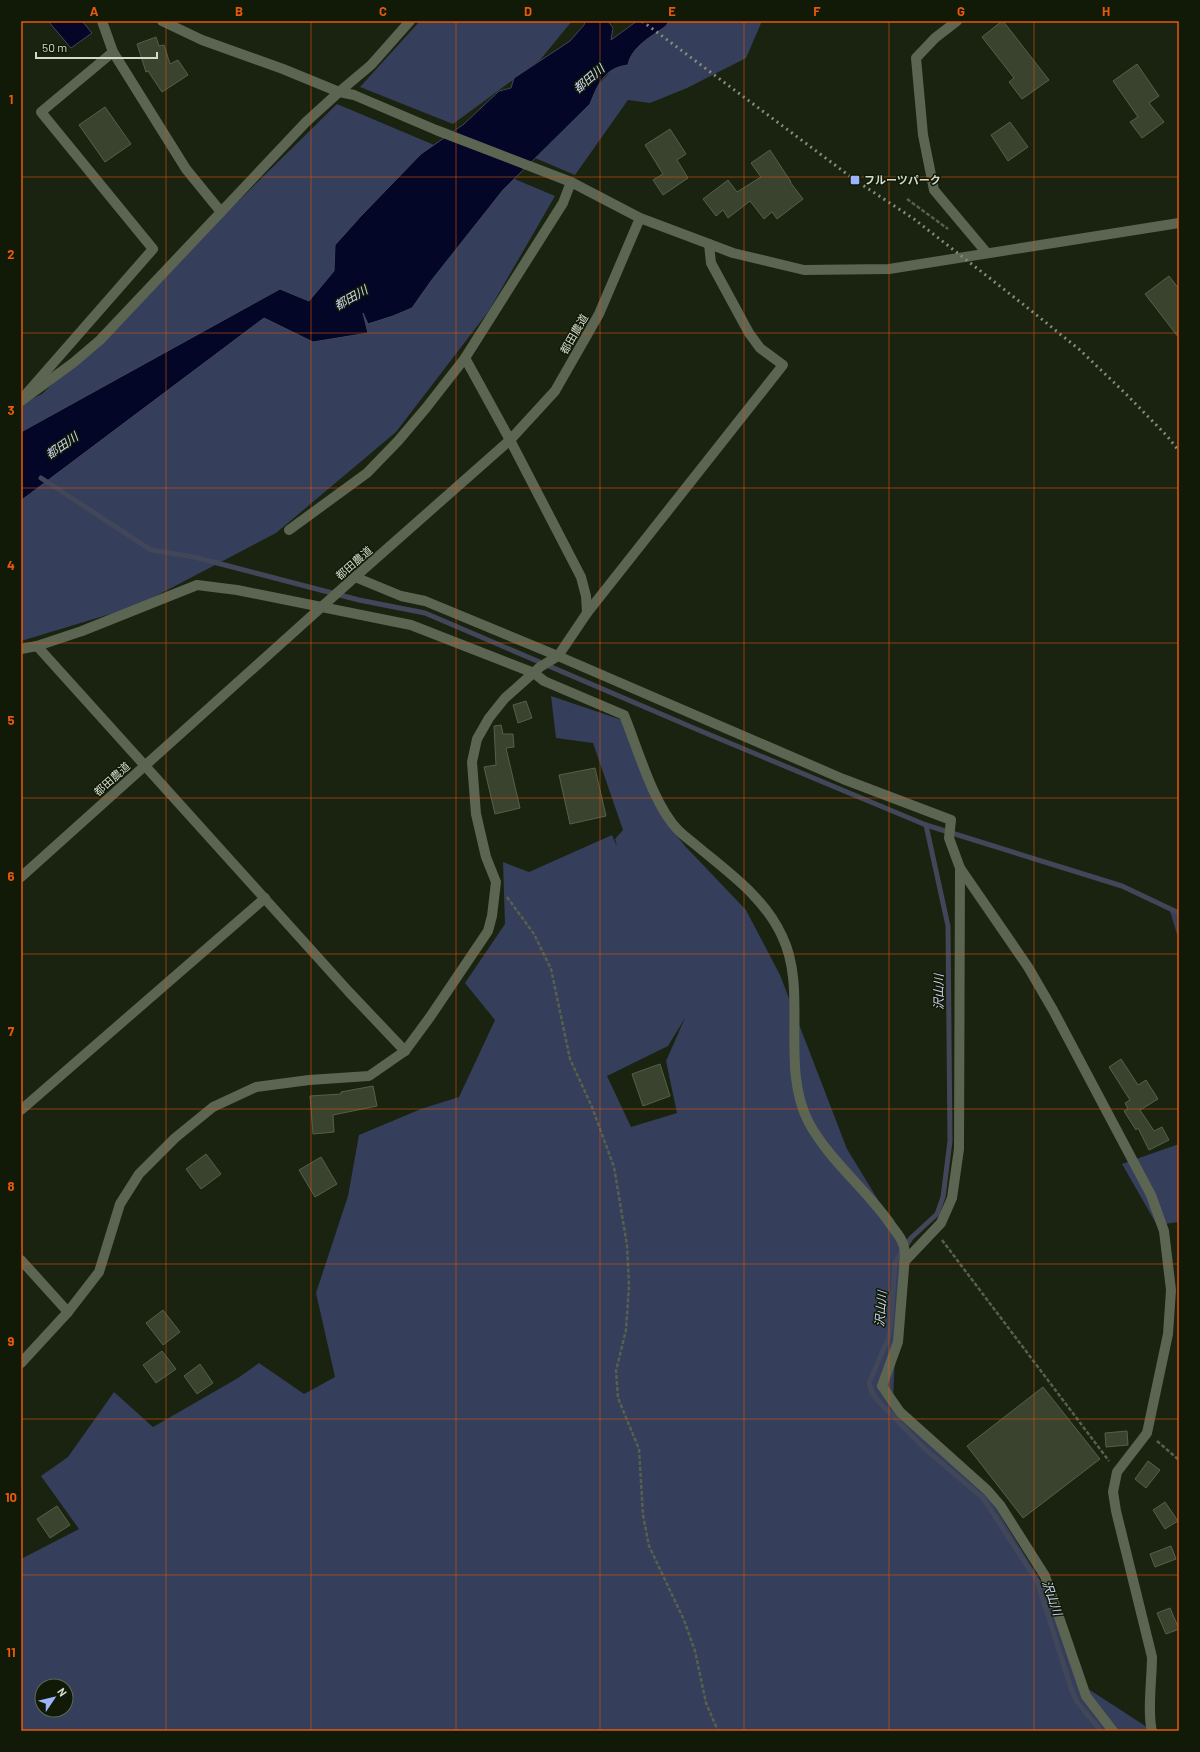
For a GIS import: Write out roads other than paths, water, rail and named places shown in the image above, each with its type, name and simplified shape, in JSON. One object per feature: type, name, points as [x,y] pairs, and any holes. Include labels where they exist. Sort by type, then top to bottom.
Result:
[{"type":"street","points":[[102,21],[113,52],[186,169],[221,212]]},
{"type":"street","points":[[162,21],[202,40],[283,69],[339,92],[354,96],[436,130],[571,182],[640,218],[733,253],[804,270],[889,269],[986,252],[1179,223]]},
{"type":"street","points":[[21,400],[73,363],[100,340],[306,122],[371,66],[410,21]]},
{"type":"street","points":[[957,21],[935,38],[916,58],[923,135],[934,190],[986,252]]},
{"type":"street","points":[[21,400],[153,249],[41,112],[113,52]]},
{"type":"street","points":[[289,530],[367,473],[398,441],[465,358],[563,203],[571,182]]},
{"type":"street","name":"都田農道","points":[[21,877],[510,440],[555,391],[599,314],[640,218]]},
{"type":"street","points":[[21,1363],[68,1312],[99,1272],[120,1204],[139,1174],[175,1138],[213,1107],[256,1087],[309,1080],[369,1076],[405,1051],[439,1004],[488,931],[492,916],[496,882],[486,857],[476,814],[472,762],[478,739],[489,718],[505,698],[537,670],[555,657],[587,613],[783,365],[760,348],[749,333],[711,263],[709,244]]},
{"type":"street","points":[[465,358],[510,440],[581,577],[586,596],[587,613]]},
{"type":"street","points":[[355,577],[401,596],[425,601],[843,779],[951,820],[949,838],[960,868],[1028,967],[1053,1010],[1151,1195],[1164,1230],[1171,1290],[1168,1334],[1147,1433],[1118,1472],[1113,1492],[1116,1511],[1152,1657],[1150,1730]]},
{"type":"street","points":[[21,649],[37,646],[82,631],[197,585],[237,590],[324,605],[411,625],[537,670],[544,681],[624,715],[661,807],[678,830],[755,895],[771,914],[783,937],[789,957],[793,980],[796,1082],[802,1108],[810,1125],[830,1154],[877,1205],[903,1243],[904,1259],[898,1342],[882,1386],[900,1412],[987,1490],[1000,1505],[1044,1576],[1086,1696],[1113,1731]]},
{"type":"street","points":[[37,646],[146,765],[349,992],[405,1051]]},
{"type":"street","points":[[904,1259],[941,1223],[952,1198],[959,1149],[960,868]]},
{"type":"street","points":[[21,1110],[264,898]]},
{"type":"street","points":[[21,1260],[68,1312]]},
{"type":"water","points":[[48,21],[82,21],[92,33],[71,48]]},
{"type":"water","name":"都田川","points":[[585,21],[608,21],[613,28],[611,40],[637,21],[669,21],[666,26],[638,47],[633,53],[628,65],[613,70],[603,78],[590,104],[503,190],[431,281],[412,308],[368,324],[363,313],[368,333],[313,342],[264,318],[23,499],[21,503],[21,432],[280,289],[309,301],[334,271],[335,245],[421,154],[464,124],[499,91],[511,88],[514,78],[570,41],[584,25]]},
{"type":"waterway","points":[[41,478],[151,550],[194,557],[359,600],[425,613],[696,729],[926,825],[1122,886],[1179,913]]},
{"type":"waterway","name":"沢山川","points":[[926,825],[948,926],[950,1141],[943,1197],[937,1214],[911,1238],[895,1262],[891,1324],[888,1339],[869,1383],[872,1392],[878,1401],[925,1449],[983,1498],[1037,1581],[1071,1688],[1077,1702],[1101,1731]]},
{"type":"railway","points":[[642,21],[855,180],[914,219],[1024,305],[1080,350],[1126,394],[1167,436],[1179,451]]},
{"type":"place","name":"フルーツパーク","points":[[855,180]]}]
